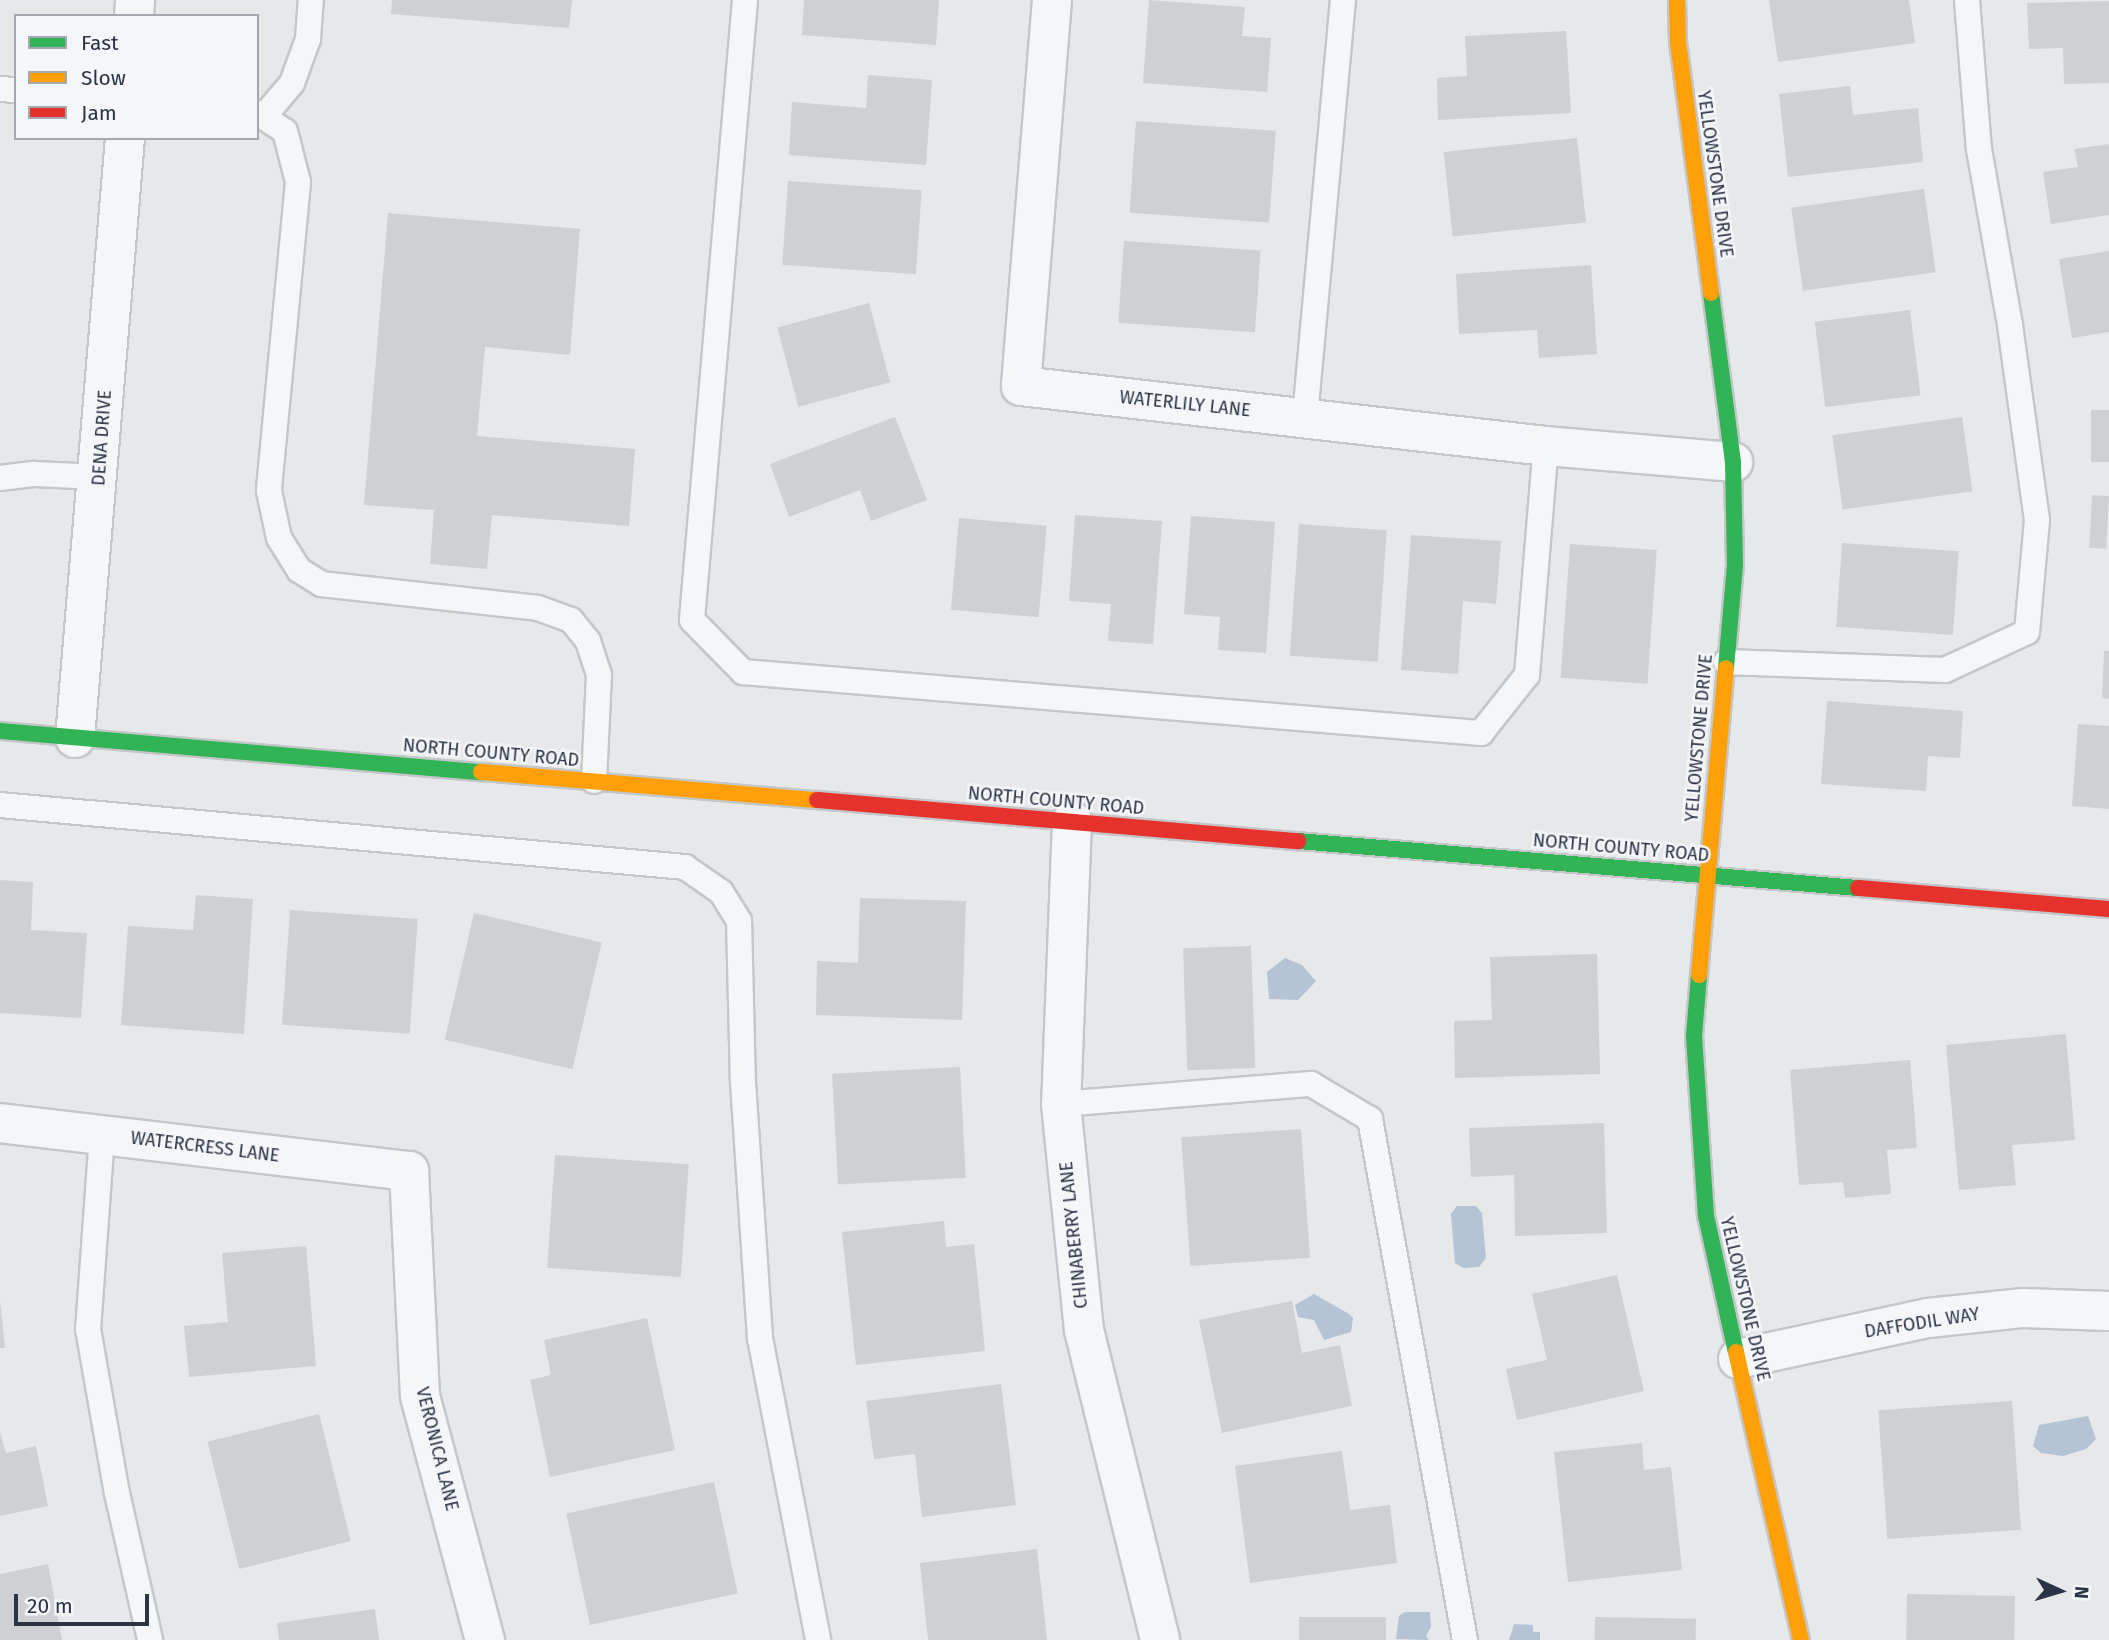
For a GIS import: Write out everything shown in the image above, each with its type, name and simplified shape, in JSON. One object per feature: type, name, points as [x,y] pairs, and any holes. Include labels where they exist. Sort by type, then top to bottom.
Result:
[{"type":"street","name":"WATERLILY LANE","points":[[1052,0],[1021,386],[1546,446],[1734,462]]},
{"type":"street","name":"YELLOWSTONE DRIVE","points":[[1677,0],[1678,42],[1734,462],[1735,565],[1694,1036],[1699,1134],[1706,1216],[1801,1640]]},
{"type":"street","name":"DENA DRIVE","points":[[75,738],[99,477],[125,140]]},
{"type":"street","name":"NORTH COUNTY ROAD","points":[[0,731],[2109,909]]},
{"type":"street","name":"CHINABERRY LANE","points":[[1072,821],[1061,1104],[1084,1330],[1160,1640]]},
{"type":"street","name":"WATERCRESS LANE","points":[[0,1123],[409,1171]]},
{"type":"street","name":"VERONICA LANE","points":[[409,1171],[420,1396],[485,1640]]},
{"type":"street","name":"DAFFODIL WAY","points":[[1738,1359],[1928,1318],[2024,1308],[2109,1311]]},
{"type":"lane","points":[[311,0],[308,39],[292,83],[261,114],[285,131],[298,182],[269,491],[279,538],[299,570],[321,584],[538,608],[571,621],[588,641],[600,675],[594,781]]},
{"type":"lane","points":[[745,0],[692,620],[743,672],[1481,733],[1527,675],[1546,446]]},
{"type":"lane","points":[[1305,417],[1343,0]]},
{"type":"lane","points":[[1726,662],[1945,670],[2027,632],[2037,520],[2010,325],[1979,150],[1967,0]]},
{"type":"lane","points":[[0,478],[35,474],[99,477]]},
{"type":"lane","points":[[0,806],[685,867],[721,892],[739,921],[743,1082],[760,1338],[817,1640]]},
{"type":"lane","points":[[1061,1104],[1311,1084],[1370,1119],[1465,1640]]},
{"type":"lane","points":[[102,1135],[88,1329],[117,1493],[150,1640]]},
{"type":"water","points":[[1285,958],[1302,965],[1316,981],[1298,1000],[1269,999],[1267,972]]},
{"type":"water","points":[[1457,1206],[1476,1206],[1482,1213],[1486,1258],[1479,1267],[1463,1268],[1455,1263],[1451,1214]]},
{"type":"water","points":[[1314,1294],[1353,1318],[1351,1332],[1324,1340],[1314,1320],[1298,1317],[1295,1305]]},
{"type":"water","points":[[2088,1416],[2096,1439],[2086,1449],[2063,1456],[2041,1453],[2033,1446],[2039,1425]]},
{"type":"water","points":[[1405,1612],[1430,1612],[1431,1627],[1426,1636],[1429,1640],[1396,1639],[1399,1616]]},
{"type":"water","points":[[1514,1624],[1533,1625],[1533,1632],[1540,1632],[1540,1640],[1509,1640]]},
{"type":"building","points":[[392,0],[572,0],[569,28],[391,14]]},
{"type":"building","points":[[804,0],[939,0],[936,45],[802,35]]},
{"type":"building","points":[[1149,0],[1245,7],[1242,36],[1271,38],[1267,92],[1143,83]]},
{"type":"building","points":[[1769,0],[1909,0],[1915,43],[1778,62]]},
{"type":"building","points":[[2109,1],[2109,83],[2064,84],[2063,48],[2029,49],[2027,3]]},
{"type":"building","points":[[1566,31],[1571,113],[1438,120],[1437,78],[1467,76],[1465,36]]},
{"type":"building","points":[[868,75],[932,80],[926,165],[789,155],[792,102],[866,108]]},
{"type":"building","points":[[1850,86],[1853,115],[1918,108],[1923,162],[1788,177],[1779,94]]},
{"type":"building","points":[[1136,121],[1276,131],[1269,223],[1130,213]]},
{"type":"building","points":[[1577,138],[1586,223],[1453,237],[1444,152]]},
{"type":"building","points":[[2109,144],[2109,215],[2051,224],[2043,172],[2078,167],[2074,149]]},
{"type":"building","points":[[788,181],[922,190],[916,274],[782,265]]},
{"type":"building","points":[[1924,189],[1936,272],[1803,291],[1791,208]]},
{"type":"building","points":[[388,213],[580,229],[570,355],[485,347],[477,436],[635,449],[629,526],[492,515],[487,569],[430,564],[434,510],[364,505]]},
{"type":"building","points":[[1124,241],[1261,251],[1255,332],[1118,323]]},
{"type":"building","points":[[2109,251],[2109,332],[2072,338],[2059,259]]},
{"type":"building","points":[[1591,265],[1597,354],[1539,358],[1537,330],[1459,334],[1456,274]]},
{"type":"building","points":[[869,303],[890,382],[798,407],[777,328]]},
{"type":"building","points":[[1910,310],[1920,395],[1825,407],[1815,322]]},
{"type":"building","points":[[2091,410],[2109,410],[2109,462],[2091,462]]},
{"type":"building","points":[[895,417],[927,500],[871,521],[860,490],[789,517],[770,464]]},
{"type":"building","points":[[1962,417],[1972,491],[1843,510],[1832,435]]},
{"type":"building","points":[[2092,495],[2109,496],[2106,549],[2089,548]]},
{"type":"building","points":[[1075,515],[1162,521],[1153,644],[1108,641],[1111,604],[1069,601]]},
{"type":"building","points":[[1191,516],[1275,522],[1266,653],[1218,650],[1220,617],[1184,614]]},
{"type":"building","points":[[959,518],[1047,526],[1039,617],[951,610]]},
{"type":"building","points":[[1299,524],[1387,530],[1378,662],[1290,656]]},
{"type":"building","points":[[1411,535],[1501,541],[1496,604],[1463,601],[1458,674],[1401,670]]},
{"type":"building","points":[[1842,543],[1959,551],[1953,635],[1836,627]]},
{"type":"building","points":[[1570,544],[1657,550],[1647,684],[1561,678]]},
{"type":"building","points":[[2104,651],[2109,651],[2109,699],[2102,698]]},
{"type":"building","points":[[1827,701],[1963,711],[1960,758],[1928,756],[1926,791],[1821,784]]},
{"type":"building","points":[[2078,724],[2109,726],[2109,809],[2072,806]]},
{"type":"building","points":[[0,880],[33,882],[31,930],[87,933],[81,1018],[0,1013]]},
{"type":"building","points":[[196,895],[253,899],[244,1034],[121,1025],[128,926],[193,930]]},
{"type":"building","points":[[860,898],[966,901],[962,1020],[816,1015],[817,961],[858,963]]},
{"type":"building","points":[[290,910],[418,919],[410,1034],[282,1025]]},
{"type":"building","points":[[474,913],[602,942],[572,1069],[445,1040]]},
{"type":"building","points":[[1251,946],[1255,1068],[1187,1070],[1183,948]]},
{"type":"building","points":[[1597,954],[1600,1074],[1455,1078],[1454,1021],[1492,1020],[1490,957]]},
{"type":"building","points":[[2066,1034],[2075,1140],[2012,1145],[2016,1185],[1959,1190],[1946,1045]]},
{"type":"building","points":[[1910,1060],[1917,1148],[1887,1150],[1891,1194],[1845,1198],[1843,1182],[1799,1185],[1790,1070]]},
{"type":"building","points":[[960,1067],[966,1178],[838,1185],[832,1074]]},
{"type":"building","points":[[1604,1123],[1607,1233],[1515,1236],[1514,1175],[1471,1177],[1469,1128]]},
{"type":"building","points":[[1301,1129],[1310,1258],[1190,1266],[1181,1137]]},
{"type":"building","points":[[555,1155],[689,1164],[681,1277],[547,1268]]},
{"type":"building","points":[[944,1221],[946,1247],[974,1244],[985,1351],[856,1365],[842,1232]]},
{"type":"building","points":[[306,1246],[316,1366],[189,1377],[184,1326],[228,1322],[222,1253]]},
{"type":"building","points":[[1617,1275],[1644,1391],[1517,1420],[1506,1369],[1547,1360],[1532,1294]]},
{"type":"building","points":[[0,1301],[5,1348],[0,1348]]},
{"type":"building","points":[[1292,1301],[1302,1353],[1340,1345],[1352,1406],[1222,1433],[1199,1320]]},
{"type":"building","points":[[647,1318],[675,1450],[550,1477],[530,1380],[551,1375],[544,1340]]},
{"type":"building","points":[[1001,1384],[1016,1505],[922,1517],[915,1454],[874,1459],[866,1401]]},
{"type":"building","points":[[2012,1401],[2021,1530],[1887,1539],[1878,1410]]},
{"type":"building","points":[[319,1414],[351,1541],[239,1569],[207,1442]]},
{"type":"building","points":[[0,1432],[6,1453],[36,1446],[48,1506],[0,1516]]},
{"type":"building","points":[[1642,1443],[1644,1470],[1671,1467],[1682,1570],[1568,1582],[1554,1452]]},
{"type":"building","points":[[1342,1451],[1350,1510],[1390,1505],[1397,1563],[1250,1583],[1235,1466]]},
{"type":"building","points":[[714,1482],[738,1594],[590,1625],[566,1513]]},
{"type":"building","points":[[1037,1549],[1047,1640],[928,1640],[920,1563]]},
{"type":"building","points":[[48,1564],[62,1640],[0,1640],[0,1574]]},
{"type":"building","points":[[1907,1594],[2015,1596],[2014,1640],[1906,1640]]},
{"type":"building","points":[[375,1609],[379,1640],[279,1640],[277,1623]]},
{"type":"building","points":[[1299,1617],[1386,1617],[1386,1640],[1299,1640]]},
{"type":"building","points":[[1595,1617],[1696,1619],[1696,1640],[1595,1640]]},
{"type":"traffic: fast","points":[[1711,293],[1733,462],[1735,565],[1726,668]]},
{"type":"traffic: fast","points":[[0,731],[481,772]]},
{"type":"traffic: fast","points":[[1298,841],[1858,888]]},
{"type":"traffic: fast","points":[[1699,975],[1694,1036],[1706,1216],[1736,1352]]},
{"type":"traffic: slow","points":[[1677,0],[1678,42],[1711,293]]},
{"type":"traffic: slow","points":[[1699,975],[1726,668]]},
{"type":"traffic: slow","points":[[481,772],[817,800]]},
{"type":"traffic: slow","points":[[1736,1352],[1801,1640]]},
{"type":"traffic: jam","points":[[817,800],[1298,841]]},
{"type":"traffic: jam","points":[[1858,888],[2109,909]]}]
